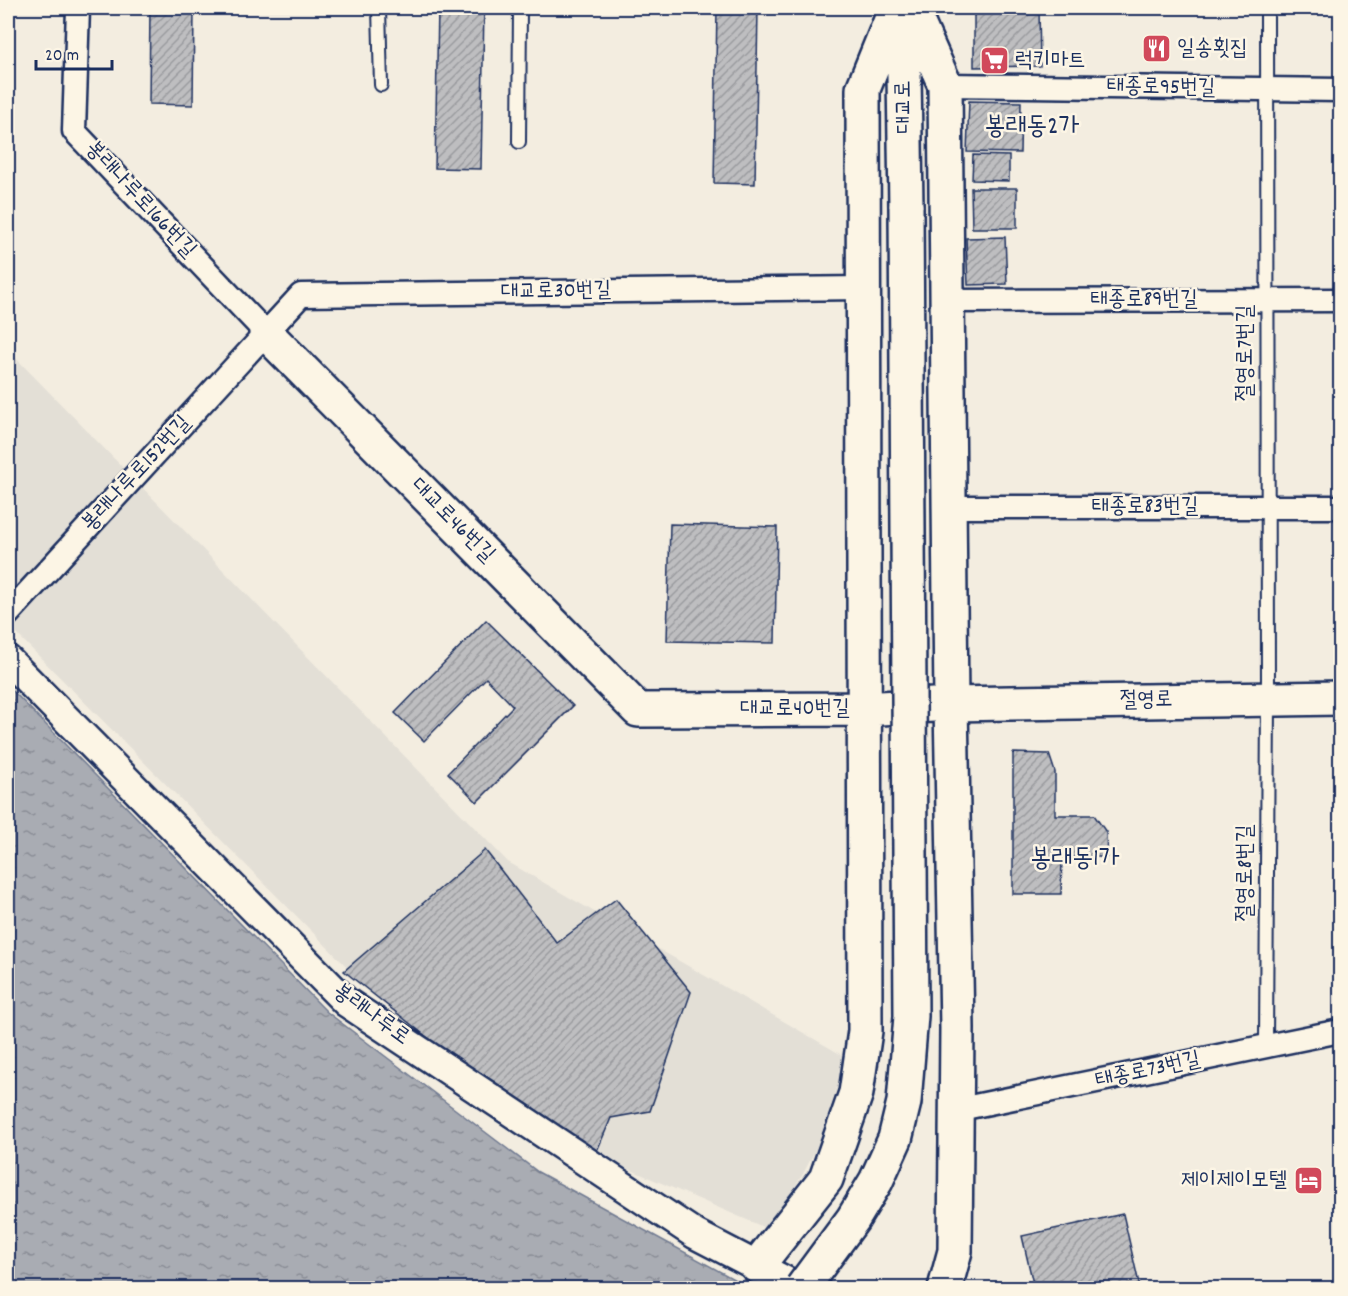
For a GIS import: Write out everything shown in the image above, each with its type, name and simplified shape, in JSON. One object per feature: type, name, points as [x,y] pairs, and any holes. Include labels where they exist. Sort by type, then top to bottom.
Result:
[{"type":"main road","points":[[757,1266],[826,1179],[856,1093],[865,1031],[863,88],[896,8]]},
{"type":"main road","name":"대교로","points":[[801,1288],[853,1219],[876,1181],[895,1139],[904,1102],[911,1016],[903,8]]},
{"type":"main road","points":[[911,8],[945,85],[951,704],[957,1028],[954,1251],[945,1288]]},
{"type":"main road","name":"대교로46번길","points":[[266,333],[638,710]]},
{"type":"main road","name":"절영로","points":[[951,704],[1341,698]]},
{"type":"main road","name":"대교로40번길","points":[[638,710],[863,709],[951,704]]},
{"type":"street","name":"봉래나루로166번길","points":[[78,8],[74,131],[266,333]]},
{"type":"street","name":"태종로95번길","points":[[945,85],[1341,90]]},
{"type":"street","name":"대교로30번길","points":[[266,333],[301,295],[864,288]]},
{"type":"street","name":"태종로89번길","points":[[947,301],[1341,300]]},
{"type":"street","name":"봉래나루로152번길","points":[[8,614],[266,333]]},
{"type":"street","name":"태종로83번길","points":[[950,507],[1341,507]]},
{"type":"street","name":"봉래나루로","points":[[8,660],[346,1002],[694,1234],[801,1288]]},
{"type":"street","name":"태종로73번길","points":[[955,1110],[1341,1031]]},
{"type":"lane","points":[[379,8],[381,85]]},
{"type":"lane","points":[[519,142],[520,8]]},
{"type":"lane","name":"절영로7번길","points":[[1267,8],[1268,699]]},
{"type":"lane","name":"절영로8번길","points":[[1266,1046],[1268,699]]},
{"type":"shaded area","points":[[8,350],[508,862],[847,1058],[817,1147],[803,1174],[768,1229],[557,1138],[360,980],[8,625]]},
{"type":"water","points":[[8,686],[327,1012],[538,1172],[750,1288],[8,1288]]},
{"type":"building","points":[[150,8],[194,8],[193,105],[149,104]]},
{"type":"building","points":[[438,8],[484,8],[481,169],[435,168]]},
{"type":"building","points":[[717,8],[758,8],[755,184],[714,183]]},
{"type":"building","points":[[974,8],[1039,8],[1040,66],[974,67]]},
{"type":"building","points":[[969,101],[1021,102],[1020,153],[967,152]]},
{"type":"building","points":[[973,155],[1009,156],[1009,181],[972,180]]},
{"type":"building","points":[[971,188],[1017,188],[1017,228],[972,228]]},
{"type":"building","points":[[1005,237],[1007,284],[968,285],[966,238]]},
{"type":"building","points":[[670,524],[777,527],[775,643],[667,641]]},
{"type":"building","points":[[486,620],[573,706],[477,802],[448,773],[513,706],[486,678],[424,741],[395,713]]},
{"type":"building","points":[[1013,753],[1049,754],[1055,772],[1055,815],[1094,815],[1106,832],[1107,857],[1062,857],[1061,894],[1013,894]]},
{"type":"building","points":[[485,850],[557,943],[616,899],[691,992],[650,1111],[611,1118],[597,1151],[526,1111],[344,971]]},
{"type":"building","points":[[1123,1214],[1140,1288],[1034,1288],[1022,1236]]},
{"type":"place","name":"일송횟집","points":[[1156,49]]},
{"type":"place","name":"럭키마트","points":[[994,61]]},
{"type":"place","name":"제이제이모텔","points":[[1308,1181]]},
{"type":"district","name":"봉래동2가","points":[[1032,127]]},
{"type":"district","name":"봉래동1가","points":[[1075,859]]}]
